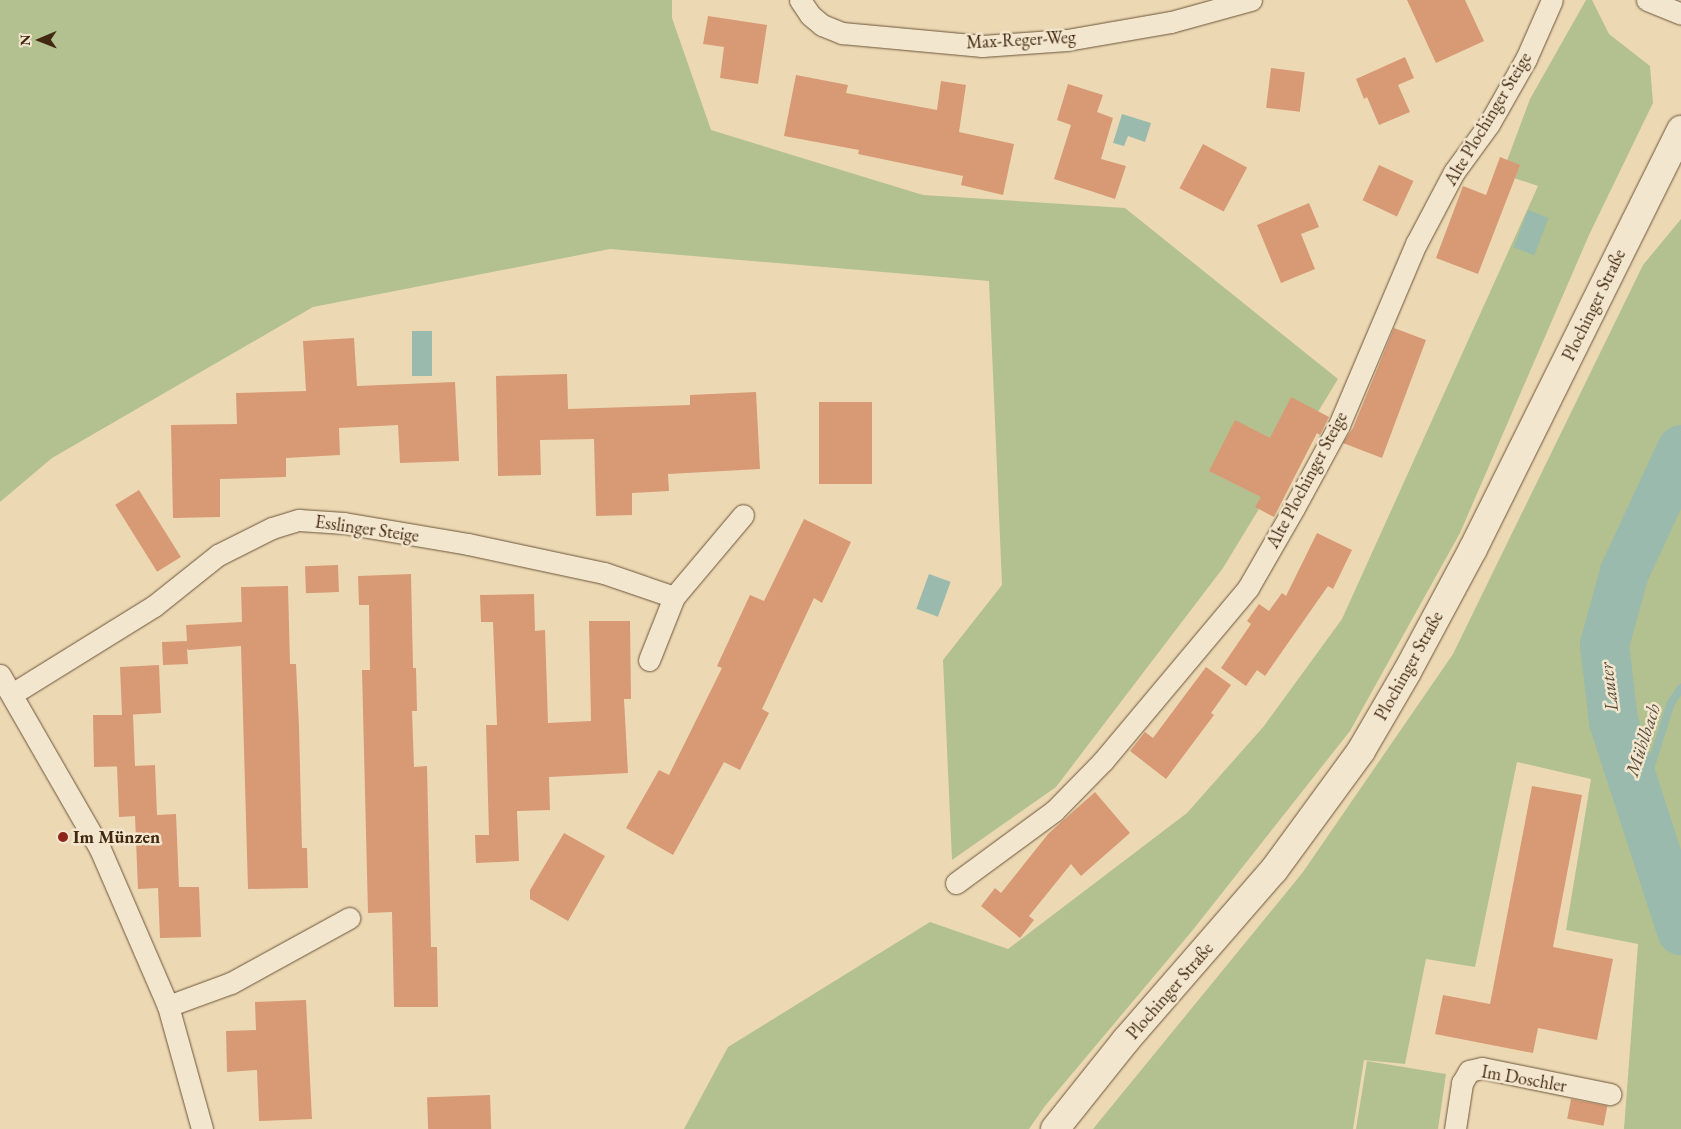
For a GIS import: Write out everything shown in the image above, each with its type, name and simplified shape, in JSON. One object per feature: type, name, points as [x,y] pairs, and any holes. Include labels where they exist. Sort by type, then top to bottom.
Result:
[{"type":"main road","name":"Plochinger Straße","points":[[1055,1129],[1126,1040],[1274,870],[1361,751],[1407,672],[1473,549],[1679,138]]},
{"type":"street","name":"Max-Reger-Weg","points":[[800,0],[810,15],[822,26],[842,33],[982,46],[1067,40],[1171,22],[1251,0]]},
{"type":"street","name":"Alte Plochinger Steige","points":[[956,883],[1054,811],[1104,762],[1248,588],[1339,425],[1416,244],[1454,172],[1489,124],[1526,59],[1552,0]]},
{"type":"street","points":[[1647,0],[1681,14]]},
{"type":"street","points":[[649,660],[674,597],[743,514]]},
{"type":"street","name":"Esslinger Steige","points":[[12,694],[154,606],[218,555],[272,528],[299,520],[344,523],[468,544],[604,574],[674,597]]},
{"type":"street","points":[[0,675],[100,849],[168,1006],[202,1129]]},
{"type":"street","points":[[168,1006],[231,983],[349,918]]},
{"type":"street","name":"Im Doschler","points":[[1455,1129],[1462,1083],[1469,1071],[1482,1068],[1610,1094]]},
{"type":"green space","points":[[0,0],[672,0],[672,18],[711,130],[923,195],[1125,208],[1338,379],[1223,568],[1056,787],[952,860],[943,660],[1002,585],[989,281],[610,249],[313,307],[52,458],[0,502]]},
{"type":"green space","points":[[1586,0],[1592,0],[1609,34],[1650,66],[1653,103],[1589,235],[1460,533],[1350,731],[1192,931],[1045,1106],[1029,1129],[684,1129],[728,1047],[930,922],[1008,949],[1187,813],[1264,726],[1342,619],[1538,186],[1502,174],[1530,99]]},
{"type":"green space","points":[[1681,219],[1681,1129],[1624,1129],[1638,944],[1566,930],[1591,779],[1517,762],[1475,967],[1426,959],[1405,1064],[1364,1060],[1353,1129],[1093,1129],[1303,872],[1453,654],[1643,265]]},
{"type":"green space","points":[[1367,1061],[1446,1074],[1438,1129],[1356,1129]]},
{"type":"shaded area","points":[[1122,114],[1151,123],[1145,142],[1128,136],[1124,146],[1113,143]]},
{"type":"shaded area","points":[[1528,210],[1549,218],[1534,255],[1514,247]]},
{"type":"shaded area","points":[[412,331],[432,331],[432,376],[412,376]]},
{"type":"shaded area","points":[[929,574],[951,582],[938,617],[916,609]]},
{"type":"building","points":[[1407,0],[1465,0],[1484,41],[1436,63]]},
{"type":"building","points":[[708,16],[767,25],[758,84],[720,78],[724,47],[703,44]]},
{"type":"building","points":[[1405,57],[1414,78],[1398,85],[1410,112],[1379,125],[1367,97],[1364,99],[1356,79]]},
{"type":"building","points":[[1271,68],[1305,72],[1300,112],[1266,108]]},
{"type":"building","points":[[796,75],[848,85],[846,93],[937,110],[941,81],[966,85],[959,132],[1014,144],[1003,195],[961,185],[963,176],[858,154],[859,150],[784,136]]},
{"type":"building","points":[[1068,84],[1103,95],[1097,112],[1113,118],[1101,159],[1126,166],[1115,199],[1054,179],[1071,125],[1057,120]]},
{"type":"building","points":[[1203,144],[1247,167],[1224,212],[1180,188]]},
{"type":"building","points":[[1500,157],[1520,165],[1478,274],[1436,258],[1463,186],[1486,195]]},
{"type":"building","points":[[1379,165],[1413,181],[1397,216],[1363,200]]},
{"type":"building","points":[[1309,203],[1319,227],[1301,234],[1315,269],[1281,283],[1257,225]]},
{"type":"building","points":[[1394,328],[1426,340],[1382,458],[1343,443],[1353,428]]},
{"type":"building","points":[[354,338],[357,386],[455,382],[459,461],[400,463],[398,425],[339,428],[340,455],[286,458],[286,477],[220,479],[220,517],[173,518],[171,425],[237,424],[236,393],[306,391],[303,341]]},
{"type":"building","points":[[567,374],[568,409],[690,405],[690,395],[756,392],[760,469],[668,474],[669,491],[632,493],[632,515],[596,516],[594,439],[540,440],[541,475],[498,476],[496,376]]},
{"type":"building","points":[[1291,397],[1329,417],[1320,435],[1317,433],[1274,517],[1255,507],[1261,497],[1209,471],[1235,420],[1270,438]]},
{"type":"building","points":[[819,402],[872,402],[872,484],[819,484]]},
{"type":"building","points":[[139,490],[181,557],[157,572],[115,505]]},
{"type":"building","points":[[804,519],[851,542],[822,603],[814,598],[762,709],[769,713],[740,770],[724,762],[673,855],[626,828],[659,770],[669,775],[722,668],[717,666],[750,595],[764,601]]},
{"type":"building","points":[[1317,533],[1352,550],[1333,589],[1328,586],[1265,676],[1257,670],[1246,686],[1221,668],[1251,624],[1247,621],[1259,604],[1269,611],[1282,593],[1286,596]]},
{"type":"building","points":[[338,565],[339,592],[306,593],[305,566]]},
{"type":"building","points":[[411,574],[413,668],[416,668],[417,711],[412,711],[414,767],[427,766],[431,947],[437,947],[438,1007],[394,1007],[392,912],[368,913],[362,670],[370,670],[369,605],[359,605],[358,576]]},
{"type":"building","points":[[288,586],[290,664],[296,664],[302,848],[307,848],[308,888],[248,889],[241,646],[188,650],[187,648],[188,664],[163,665],[162,642],[187,641],[186,625],[242,622],[241,587]]},
{"type":"building","points":[[534,594],[535,631],[545,630],[548,723],[591,721],[589,621],[630,621],[631,699],[624,699],[628,773],[549,777],[550,810],[517,811],[519,861],[476,863],[475,835],[489,835],[486,725],[497,725],[493,622],[481,622],[480,595]]},
{"type":"building","points":[[159,665],[161,713],[133,715],[135,766],[155,765],[157,815],[176,814],[179,887],[199,887],[201,937],[160,938],[158,888],[138,889],[135,816],[119,817],[117,766],[94,767],[93,715],[122,715],[120,667]]},
{"type":"building","points":[[1206,667],[1231,685],[1211,713],[1214,715],[1166,779],[1130,751],[1145,732],[1153,738]]},
{"type":"building","points":[[1532,786],[1582,795],[1553,947],[1613,959],[1597,1040],[1538,1028],[1533,1053],[1435,1034],[1443,995],[1490,1004]]},
{"type":"building","points":[[1095,792],[1130,833],[1081,876],[1071,864],[1029,916],[1034,920],[1020,938],[981,906],[995,888],[1001,893],[1048,834]]},
{"type":"building","points":[[564,833],[605,856],[568,921],[530,899],[530,890]]},
{"type":"building","points":[[306,1000],[312,1119],[259,1121],[257,1070],[227,1072],[226,1031],[256,1030],[255,1002]]},
{"type":"building","points":[[490,1095],[491,1129],[428,1129],[427,1097]]},
{"type":"building","points":[[1571,1099],[1607,1106],[1604,1126],[1567,1119]]},
{"type":"waterway","name":"Lauter","points":[[1681,449],[1624,572],[1604,644],[1613,721],[1681,930]]},
{"type":"waterway","name":"Mühlbach","points":[[1639,803],[1671,703],[1681,688]]},
{"type":"place","name":"Im Münzen","points":[[63,837]]}]
